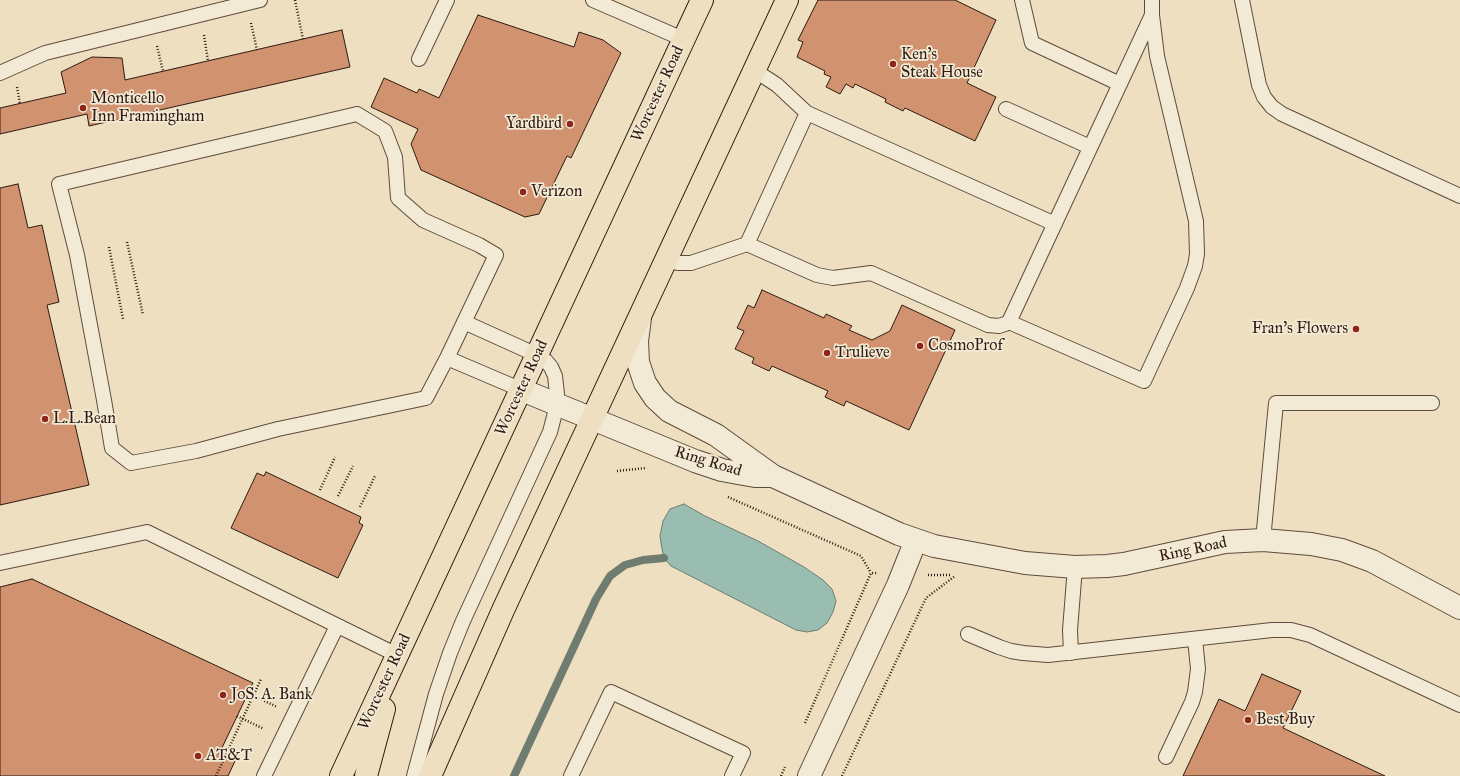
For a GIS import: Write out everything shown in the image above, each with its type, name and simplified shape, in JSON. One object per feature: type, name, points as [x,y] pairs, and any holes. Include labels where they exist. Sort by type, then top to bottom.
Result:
[{"type":"highway","points":[[430,776],[504,608],[787,0]]},
{"type":"highway","name":"Worcester Road","points":[[341,776],[522,390],[684,39],[699,1]]},
{"type":"highway","points":[[366,776],[397,656]]},
{"type":"street","points":[[643,308],[637,342],[638,362],[645,382],[655,398],[669,411],[716,435],[773,476]]},
{"type":"street","name":"Ring Road","points":[[522,390],[708,466],[738,473],[773,476],[883,527],[916,540],[949,549],[1025,563],[1075,567],[1124,564],[1225,542],[1263,540],[1310,544],[1357,555],[1392,571],[1460,608]]},
{"type":"street","points":[[809,776],[898,585],[916,540]]},
{"type":"lane","points":[[419,59],[447,0]]},
{"type":"lane","points":[[592,0],[684,39]]},
{"type":"lane","points":[[1022,0],[1032,43],[1120,84]]},
{"type":"lane","points":[[1009,322],[1144,381],[1191,277],[1197,254],[1198,243],[1196,222],[1158,56],[1152,15],[1152,0]]},
{"type":"lane","points":[[1242,0],[1259,85],[1264,97],[1272,107],[1282,114],[1460,196]]},
{"type":"lane","points":[[0,73],[45,53],[253,2]]},
{"type":"lane","points":[[665,260],[678,263],[692,263],[747,244],[817,275],[833,278],[871,273],[988,325],[999,326],[1009,322],[1152,15]]},
{"type":"lane","points":[[754,70],[777,85],[807,113],[1055,224]]},
{"type":"lane","points":[[1006,109],[1090,147]]},
{"type":"lane","points":[[747,244],[807,113]]},
{"type":"lane","points":[[356,114],[385,132],[395,157],[398,198],[423,220],[479,245],[496,255],[464,322],[426,398],[278,429],[196,451],[131,463],[112,448],[77,255],[59,184],[356,114]]},
{"type":"lane","points":[[414,776],[436,694],[462,621],[550,432],[557,405],[555,376],[551,367],[538,355],[464,322]]},
{"type":"lane","points":[[447,358],[522,390]]},
{"type":"lane","points":[[1263,540],[1276,403],[1432,403]]},
{"type":"lane","points":[[0,563],[147,532],[397,656]]},
{"type":"lane","points":[[1071,653],[1070,630],[1075,567]]},
{"type":"lane","points":[[264,776],[337,626]]},
{"type":"lane","points":[[968,634],[999,647],[1023,653],[1048,655],[1282,629],[1302,632],[1460,705]]},
{"type":"lane","points":[[1166,757],[1192,702],[1195,692],[1198,669],[1195,639]]},
{"type":"lane","points":[[571,776],[611,692],[743,753],[732,776]]},
{"type":"path","points":[[295,0],[303,39]]},
{"type":"path","points":[[253,2],[257,50]]},
{"type":"path","points":[[201,14],[208,61]]},
{"type":"path","points":[[153,26],[163,71]]},
{"type":"path","points":[[127,242],[143,315]]},
{"type":"path","points":[[109,247],[123,319]]},
{"type":"path","points":[[320,490],[335,457]]},
{"type":"path","points":[[338,496],[353,466]]},
{"type":"path","points":[[617,471],[651,467]]},
{"type":"path","points":[[360,507],[375,476]]},
{"type":"path","points":[[723,495],[861,556],[871,573]]},
{"type":"path","points":[[842,776],[926,598],[955,576],[962,576]]},
{"type":"path","points":[[216,776],[261,679]]},
{"type":"path","points":[[248,693],[294,714]]},
{"type":"path","points":[[237,716],[283,738]]},
{"type":"water","points":[[684,504],[705,516],[758,541],[804,567],[823,580],[832,589],[836,601],[833,612],[827,623],[818,630],[807,632],[796,630],[671,566],[664,558],[662,549],[660,536],[663,521],[670,509]]},
{"type":"building","name":"Ken's Steak House","points":[[818,0],[955,0],[996,20],[967,83],[996,97],[975,141],[905,108],[903,111],[885,102],[886,99],[855,84],[853,88],[846,84],[840,94],[826,87],[831,77],[824,74],[825,71],[797,57],[803,42],[798,40]]},
{"type":"building","points":[[478,15],[574,47],[579,32],[603,40],[621,53],[571,158],[567,156],[539,214],[525,217],[421,170],[411,144],[418,129],[371,107],[384,78],[417,93],[419,89],[439,98]]},
{"type":"building","points":[[342,30],[350,67],[89,126],[87,114],[0,134],[0,108],[66,93],[61,72],[92,57],[122,58],[125,80]]},
{"type":"building","points":[[18,184],[28,228],[42,225],[59,302],[47,305],[89,485],[0,505],[0,188]]},
{"type":"building","points":[[762,290],[824,318],[826,314],[852,326],[849,330],[872,340],[890,331],[902,305],[955,330],[909,430],[846,401],[844,406],[825,397],[828,391],[772,366],[769,371],[752,363],[754,358],[735,349],[744,331],[737,328],[748,305],[754,308]]},
{"type":"building","points":[[266,472],[361,517],[359,523],[363,525],[338,578],[231,528],[257,473],[264,476]]},
{"type":"building","points":[[32,579],[253,683],[219,754],[235,761],[228,776],[0,776],[0,587]]},
{"type":"building","name":"Best Buy","points":[[1262,674],[1301,691],[1283,728],[1385,776],[1183,776],[1219,699],[1245,711]]},
{"type":"waterway","points":[[514,776],[596,599],[610,576],[625,565],[643,560],[664,558]]},
{"type":"place","name":"Ken's Steak House","points":[[893,64]]},
{"type":"place","name":"Monticello Inn Framingham","points":[[83,108]]},
{"type":"place","name":"Yardbird","points":[[570,124]]},
{"type":"place","name":"Verizon","points":[[523,192]]},
{"type":"place","name":"Fran's Flowers","points":[[1356,329]]},
{"type":"place","name":"CosmoProf","points":[[920,346]]},
{"type":"place","name":"Trulieve","points":[[827,353]]},
{"type":"place","name":"L.L.Bean","points":[[45,419]]},
{"type":"place","name":"JoS. A. Bank","points":[[223,695]]},
{"type":"place","name":"Best Buy","points":[[1248,720]]},
{"type":"place","name":"AT&T","points":[[198,756]]}]
